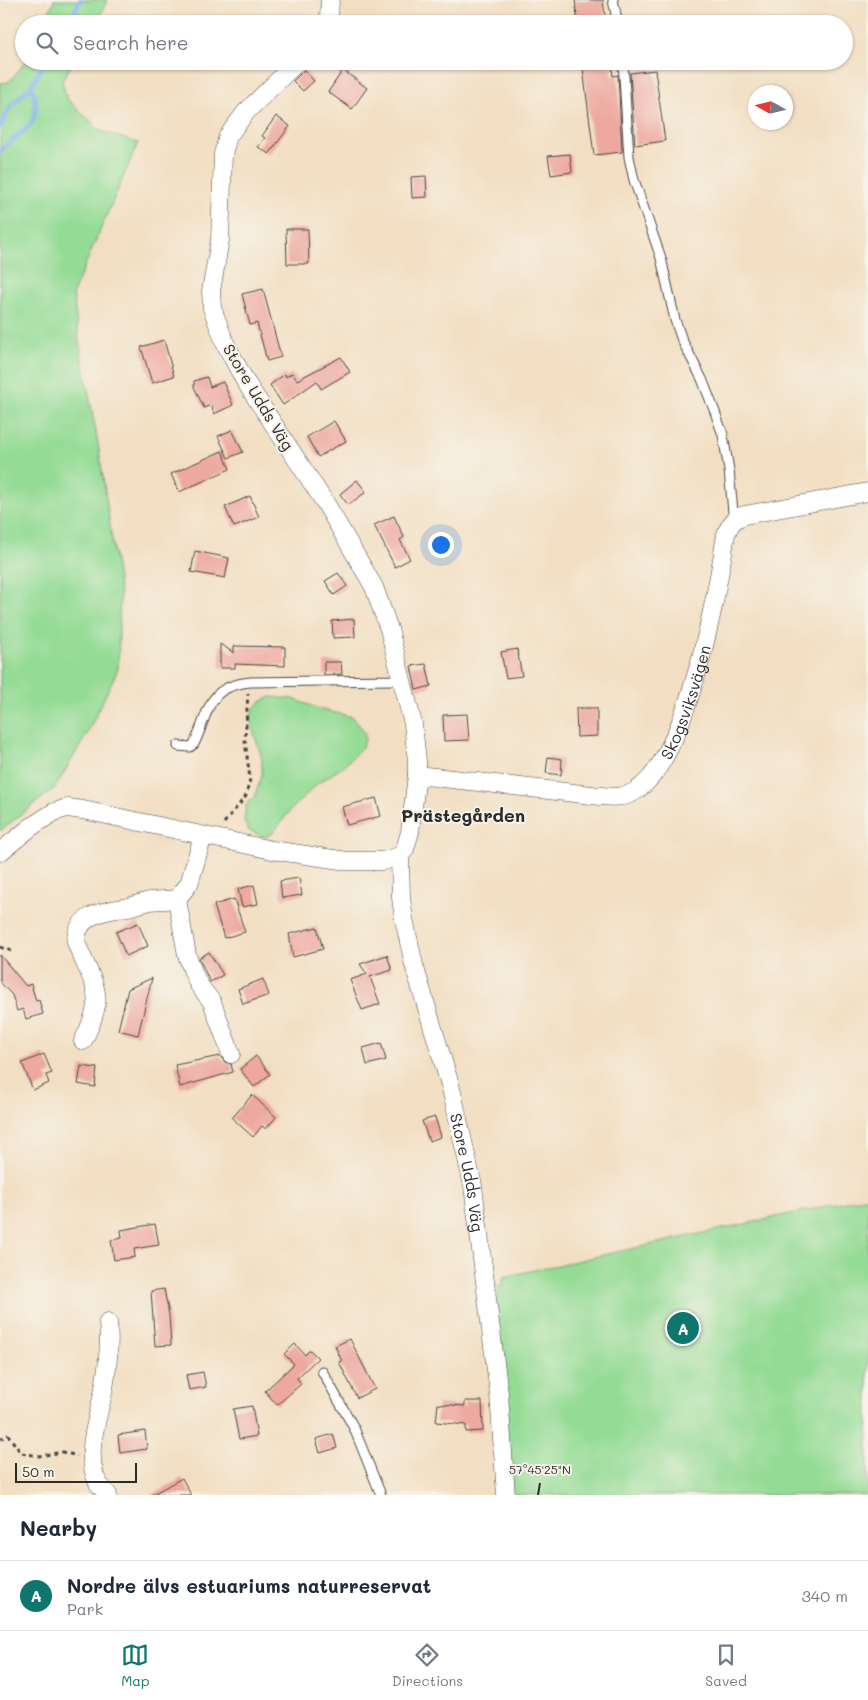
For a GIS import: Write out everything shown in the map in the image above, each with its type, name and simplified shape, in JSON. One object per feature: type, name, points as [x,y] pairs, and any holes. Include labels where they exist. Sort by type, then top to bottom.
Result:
[{"type":"street","name":"Store Udds Väg","points":[[289,70],[246,112],[228,136],[223,154],[220,240],[213,274],[212,308],[225,343],[245,381],[326,504],[374,587],[389,629],[402,678],[413,724],[417,775],[410,832],[406,849],[400,856],[401,898],[414,966],[451,1088],[473,1186],[499,1394],[506,1495]]},
{"type":"street","points":[[736,518],[745,514],[868,492]]},
{"type":"street","name":"Skogsviksvägen","points":[[417,775],[618,798],[633,793],[647,782],[660,764],[676,734],[688,702],[706,638],[726,534],[736,518]]},
{"type":"street","points":[[0,852],[47,816],[67,808],[272,850],[346,861],[383,861],[400,856]]},
{"type":"street","points":[[83,1041],[92,1022],[97,1004],[96,986],[76,942],[79,927],[93,914],[105,910],[151,901],[177,899],[189,884],[203,836]]},
{"type":"street","points":[[177,899],[192,972],[212,1002],[231,1054]]},
{"type":"street","points":[[108,1322],[108,1364],[95,1426],[92,1460],[98,1483],[108,1495]]},
{"type":"lane","points":[[613,0],[616,15]]},
{"type":"lane","points":[[624,70],[629,157],[634,180],[661,258],[675,320],[682,340],[702,379],[723,435],[733,512],[736,518]]},
{"type":"lane","points":[[178,746],[190,747],[194,744],[206,710],[217,694],[235,684],[402,678]]},
{"type":"lane","points":[[322,1371],[354,1428],[381,1495]]},
{"type":"path","points":[[224,823],[246,796],[250,779],[245,741],[249,682]]},
{"type":"path","points":[[0,946],[12,951]]},
{"type":"path","points":[[0,1439],[8,1435],[22,1453],[39,1456],[63,1452],[92,1460]]},
{"type":"green space","points":[[54,0],[107,0],[101,15],[48,15]]},
{"type":"green space","points":[[19,70],[69,70],[62,81],[67,99],[101,131],[138,143],[73,293],[79,341],[98,443],[120,594],[118,669],[87,734],[55,788],[0,831],[0,83],[9,82]]},
{"type":"green space","points":[[271,697],[293,699],[317,708],[352,717],[365,734],[365,740],[362,747],[343,767],[318,783],[290,811],[272,834],[264,837],[248,830],[244,821],[246,804],[254,797],[262,776],[262,759],[250,720],[257,705]]},
{"type":"green space","points":[[868,1197],[868,1495],[512,1495],[492,1287],[503,1284],[503,1277]]},
{"type":"building","points":[[575,0],[603,0],[605,15],[577,15]]},
{"type":"building","points":[[304,70],[314,81],[303,91],[293,81]]},
{"type":"building","points":[[343,70],[367,88],[352,109],[328,92]]},
{"type":"building","points":[[583,70],[612,70],[613,76],[618,75],[622,152],[594,155]]},
{"type":"building","points":[[655,70],[665,141],[635,145],[630,73]]},
{"type":"building","points":[[276,116],[290,126],[269,154],[258,147],[265,138],[262,136]]},
{"type":"building","points":[[570,154],[572,172],[551,175],[548,156]]},
{"type":"building","points":[[426,176],[427,197],[412,198],[411,177]]},
{"type":"building","points":[[286,229],[308,229],[309,264],[287,264]]},
{"type":"building","points":[[263,289],[281,357],[267,361],[257,323],[250,325],[242,294]]},
{"type":"building","points":[[164,340],[174,376],[152,383],[141,347]]},
{"type":"building","points":[[341,357],[350,372],[321,389],[317,381],[283,405],[270,385],[285,374],[286,377],[292,373],[297,380]]},
{"type":"building","points":[[207,377],[210,387],[223,382],[233,405],[214,414],[211,405],[204,408],[194,387],[194,381]]},
{"type":"building","points":[[334,421],[346,441],[318,457],[307,437]]},
{"type":"building","points":[[232,430],[243,452],[228,458],[218,436]]},
{"type":"building","points":[[222,451],[230,469],[179,492],[171,474]]},
{"type":"building","points":[[357,480],[366,492],[348,505],[340,494]]},
{"type":"building","points":[[250,496],[259,517],[234,527],[225,507]]},
{"type":"building","points":[[394,516],[404,537],[400,540],[410,559],[395,567],[374,525]]},
{"type":"building","points":[[195,551],[229,558],[225,578],[191,572]]},
{"type":"building","points":[[338,573],[347,586],[334,595],[325,581]]},
{"type":"building","points":[[354,619],[355,637],[333,638],[332,621]]},
{"type":"building","points":[[220,644],[234,653],[234,646],[285,647],[285,666],[235,664],[235,668],[220,668]]},
{"type":"building","points":[[517,649],[522,676],[506,678],[501,652]]},
{"type":"building","points":[[324,662],[341,662],[342,674],[324,675]]},
{"type":"building","points":[[426,664],[431,686],[416,690],[411,666]]},
{"type":"building","points":[[576,708],[597,708],[597,736],[577,737]]},
{"type":"building","points":[[467,714],[469,740],[444,741],[443,715]]},
{"type":"building","points":[[548,757],[562,759],[561,775],[546,773]]},
{"type":"building","points":[[376,798],[381,816],[347,825],[342,807]]},
{"type":"building","points":[[299,878],[302,895],[282,898],[280,881]]},
{"type":"building","points":[[254,885],[258,904],[242,907],[238,889]]},
{"type":"building","points":[[234,899],[245,932],[224,938],[214,905]]},
{"type":"building","points":[[138,923],[148,946],[126,956],[116,932]]},
{"type":"building","points":[[317,927],[323,949],[293,957],[289,934]]},
{"type":"building","points":[[209,952],[223,975],[210,982],[199,958]]},
{"type":"building","points":[[0,955],[26,986],[31,984],[36,1001],[39,1000],[43,1014],[26,1019],[23,1009],[17,1011],[12,995],[0,982]]},
{"type":"building","points":[[387,955],[392,970],[370,977],[380,1004],[362,1010],[350,980],[367,974],[360,964]]},
{"type":"building","points":[[152,978],[138,1035],[118,1030],[128,989]]},
{"type":"building","points":[[263,979],[269,995],[243,1004],[238,989]]},
{"type":"building","points":[[381,1043],[386,1060],[367,1065],[363,1048]]},
{"type":"building","points":[[44,1054],[52,1073],[46,1075],[49,1083],[33,1090],[22,1063]]},
{"type":"building","points":[[220,1056],[225,1062],[231,1064],[233,1072],[180,1087],[175,1065]]},
{"type":"building","points":[[256,1056],[270,1074],[254,1087],[240,1069]]},
{"type":"building","points":[[81,1066],[97,1068],[95,1087],[78,1084]]},
{"type":"building","points":[[252,1095],[276,1117],[266,1129],[262,1126],[253,1137],[232,1118]]},
{"type":"building","points":[[435,1117],[441,1137],[429,1141],[422,1121]]},
{"type":"building","points":[[155,1224],[159,1245],[134,1249],[135,1257],[114,1260],[111,1240],[122,1238],[121,1230]]},
{"type":"building","points":[[164,1289],[169,1315],[171,1345],[155,1346],[151,1291]]},
{"type":"building","points":[[350,1339],[375,1389],[357,1398],[339,1362],[342,1361],[335,1346]]},
{"type":"building","points":[[295,1344],[305,1355],[310,1350],[318,1358],[297,1378],[301,1384],[277,1405],[265,1391],[294,1364],[284,1354]]},
{"type":"building","points":[[203,1372],[206,1387],[189,1390],[186,1375]]},
{"type":"building","points":[[465,1401],[482,1401],[483,1431],[466,1432],[466,1425],[436,1422],[438,1404],[465,1406]]},
{"type":"building","points":[[252,1406],[257,1436],[239,1439],[233,1409]]},
{"type":"building","points":[[145,1431],[147,1449],[120,1453],[118,1435]]},
{"type":"building","points":[[333,1434],[337,1448],[320,1453],[316,1439]]},
{"type":"building","points":[[182,1478],[191,1495],[151,1495]]},
{"type":"waterway","points":[[73,15],[80,0]]},
{"type":"waterway","points":[[0,152],[32,122],[35,114],[35,104],[31,87],[40,70]]},
{"type":"waterway","points":[[0,127],[11,105],[31,87]]},
{"type":"place","name":"Nordre älvs estuariums naturreservat","points":[[683,1328]]},
{"type":"district","name":"Prästegården","points":[[463,815]]}]
